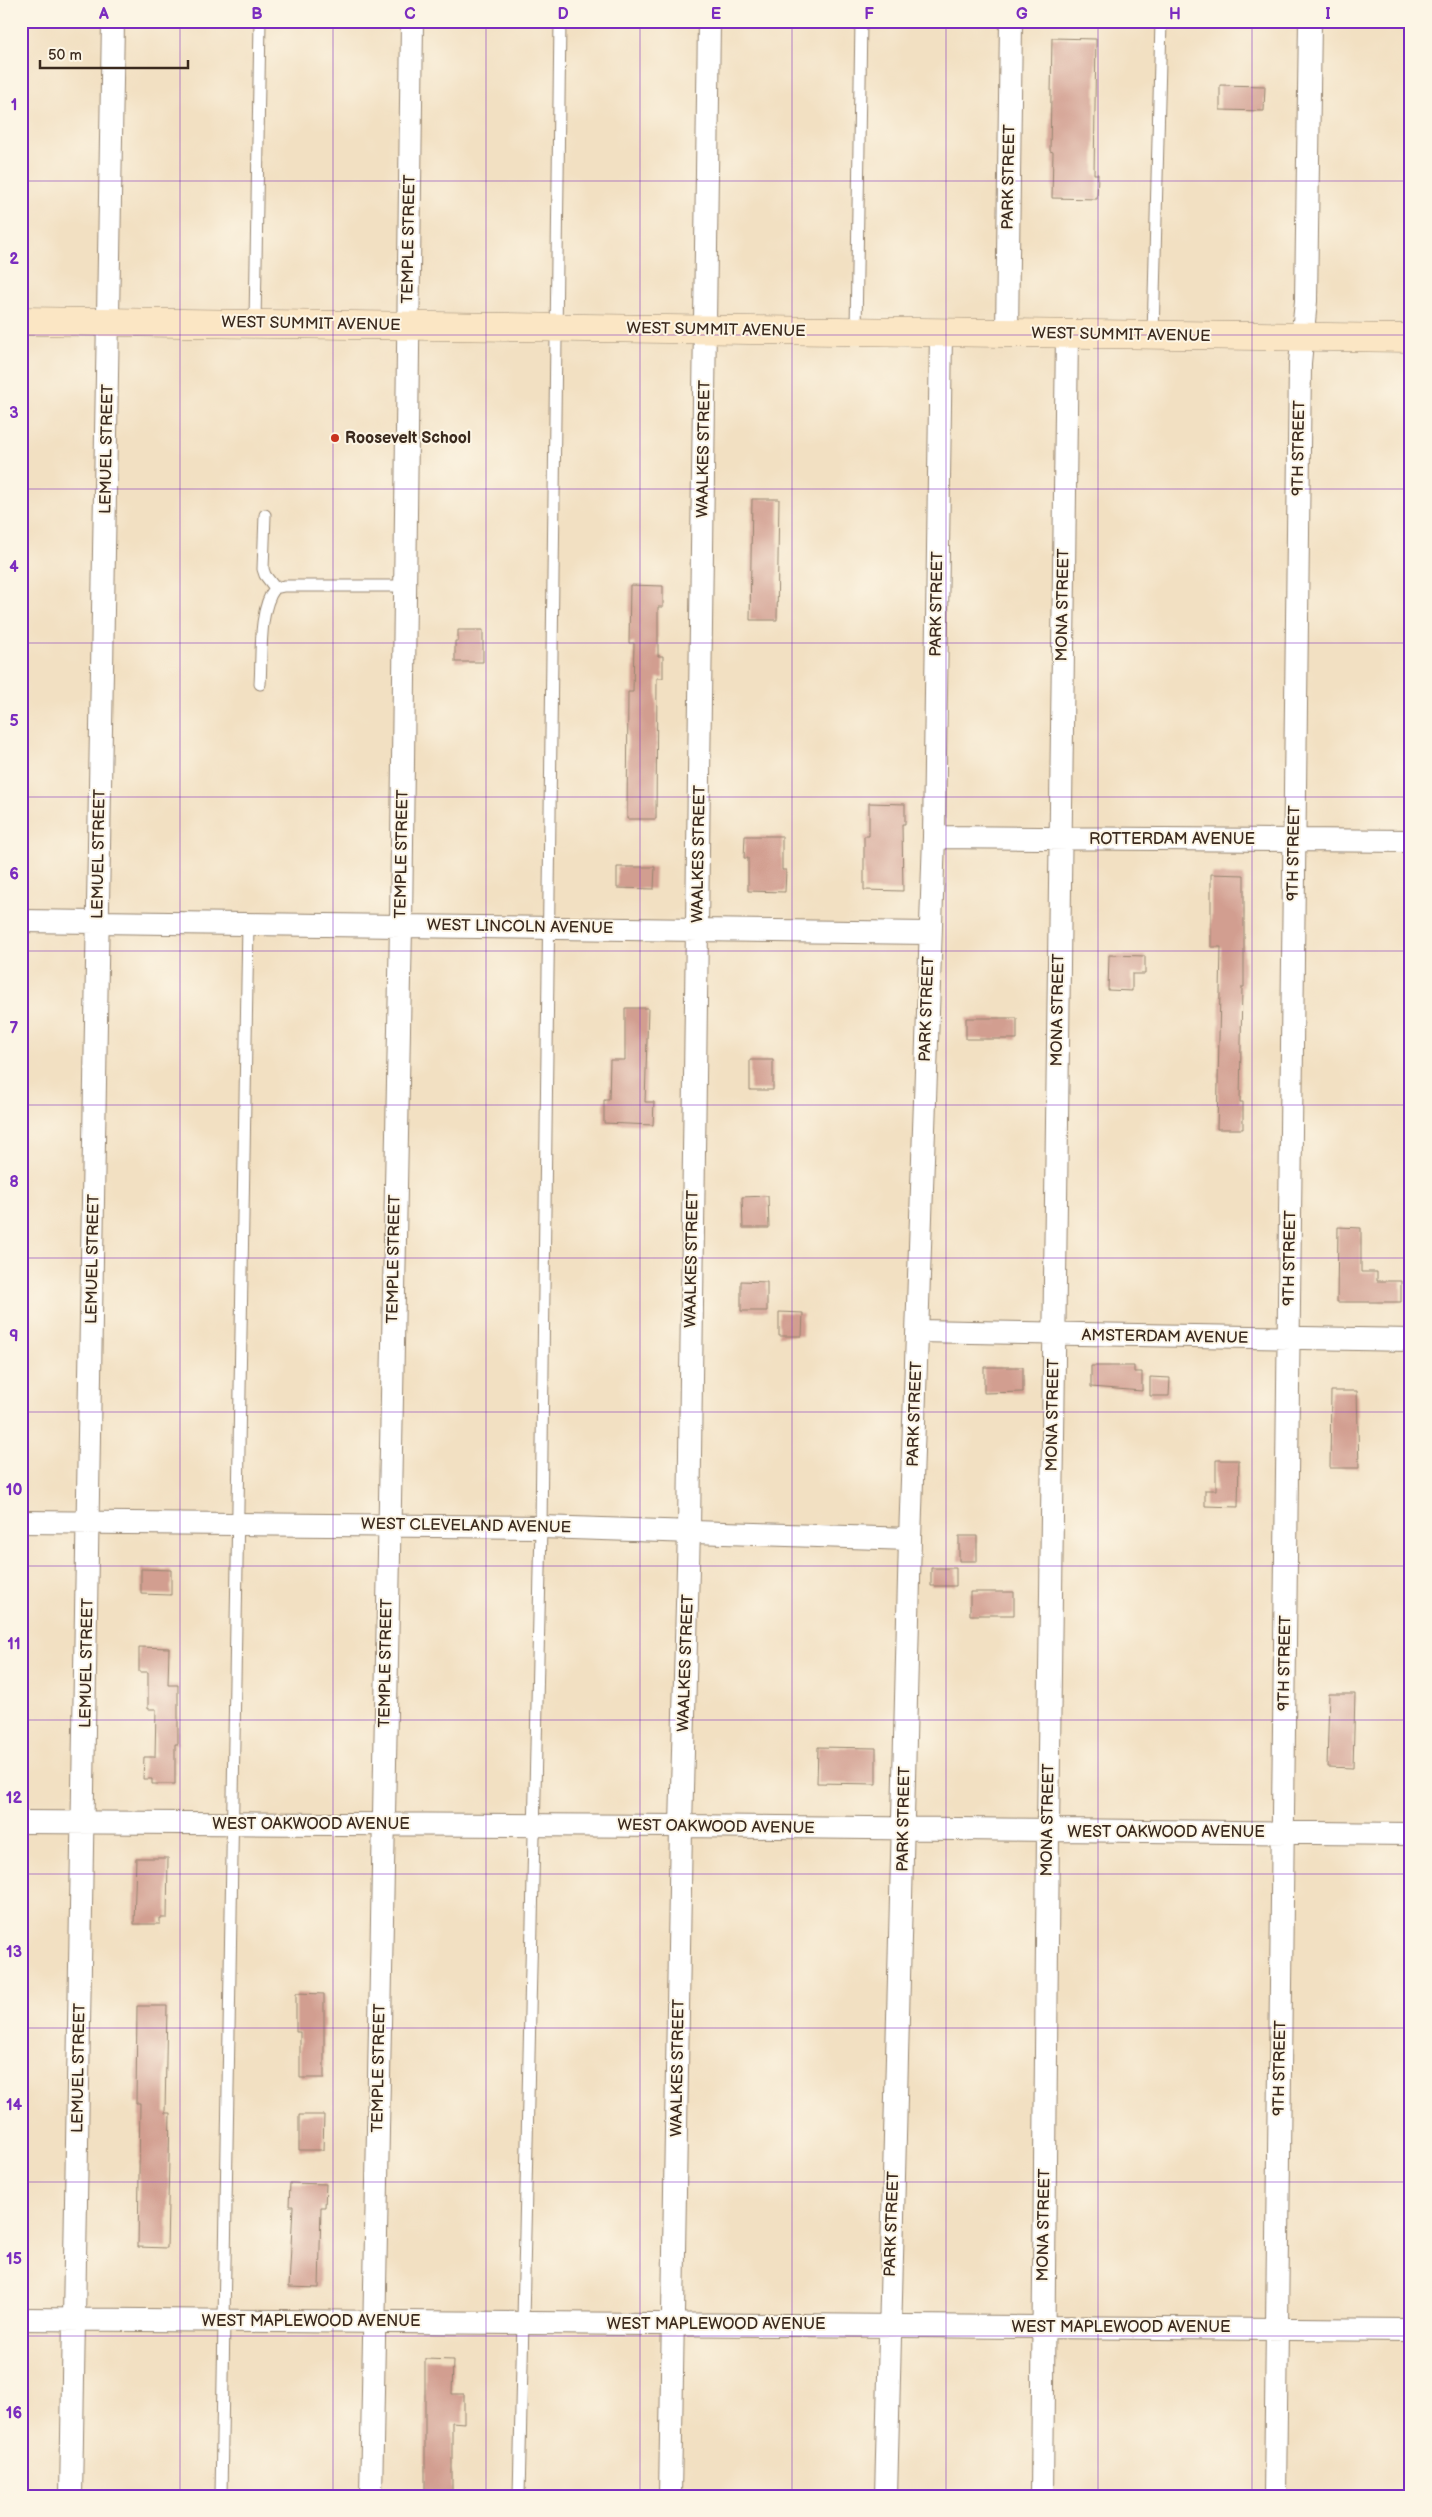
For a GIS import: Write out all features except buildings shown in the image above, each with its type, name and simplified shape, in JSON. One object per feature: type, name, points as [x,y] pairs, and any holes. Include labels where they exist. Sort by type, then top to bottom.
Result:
[{"type":"street","name":"LEMUEL STREET","points":[[71,2496],[109,322],[112,21]]},
{"type":"street","name":"TEMPLE STREET","points":[[370,2496],[401,925],[412,21]]},
{"type":"street","name":"WAALKES STREET","points":[[670,2496],[699,930],[709,21]]},
{"type":"street","name":"PARK STREET","points":[[1007,334],[1010,21]]},
{"type":"street","name":"9TH STREET","points":[[1275,2496],[1300,363],[1303,337],[1310,21]]},
{"type":"street","name":"WEST SUMMIT AVENUE","points":[[21,321],[256,322],[556,328],[1411,338]]},
{"type":"street","name":"PARK STREET","points":[[886,2496],[910,1539],[929,933],[934,837],[941,332]]},
{"type":"street","name":"MONA STREET","points":[[1042,2496],[1048,1831],[1067,334]]},
{"type":"street","name":"ROTTERDAM AVENUE","points":[[934,837],[1411,841]]},
{"type":"street","name":"WEST LINCOLN AVENUE","points":[[21,920],[929,933]]},
{"type":"street","name":"AMSTERDAM AVENUE","points":[[918,1331],[1054,1335],[1411,1340]]},
{"type":"street","name":"WEST CLEVELAND AVENUE","points":[[21,1522],[541,1527],[689,1530],[910,1539]]},
{"type":"street","name":"WEST OAKWOOD AVENUE","points":[[21,1822],[681,1826],[904,1830],[1411,1834]]},
{"type":"street","name":"WEST MAPLEWOOD AVENUE","points":[[21,2319],[1411,2330]]},
{"type":"lane","points":[[256,322],[260,21]]},
{"type":"lane","points":[[519,2496],[541,1527],[560,21]]},
{"type":"lane","points":[[856,331],[861,21]]},
{"type":"lane","points":[[1153,336],[1161,21]]},
{"type":"lane","points":[[265,515],[263,569],[265,575],[275,588]]},
{"type":"lane","points":[[260,684],[265,609],[268,597],[275,588],[284,586],[405,586]]},
{"type":"lane","points":[[222,2496],[248,924]]},
{"type":"place","name":"Roosevelt School","points":[[335,438]]}]
